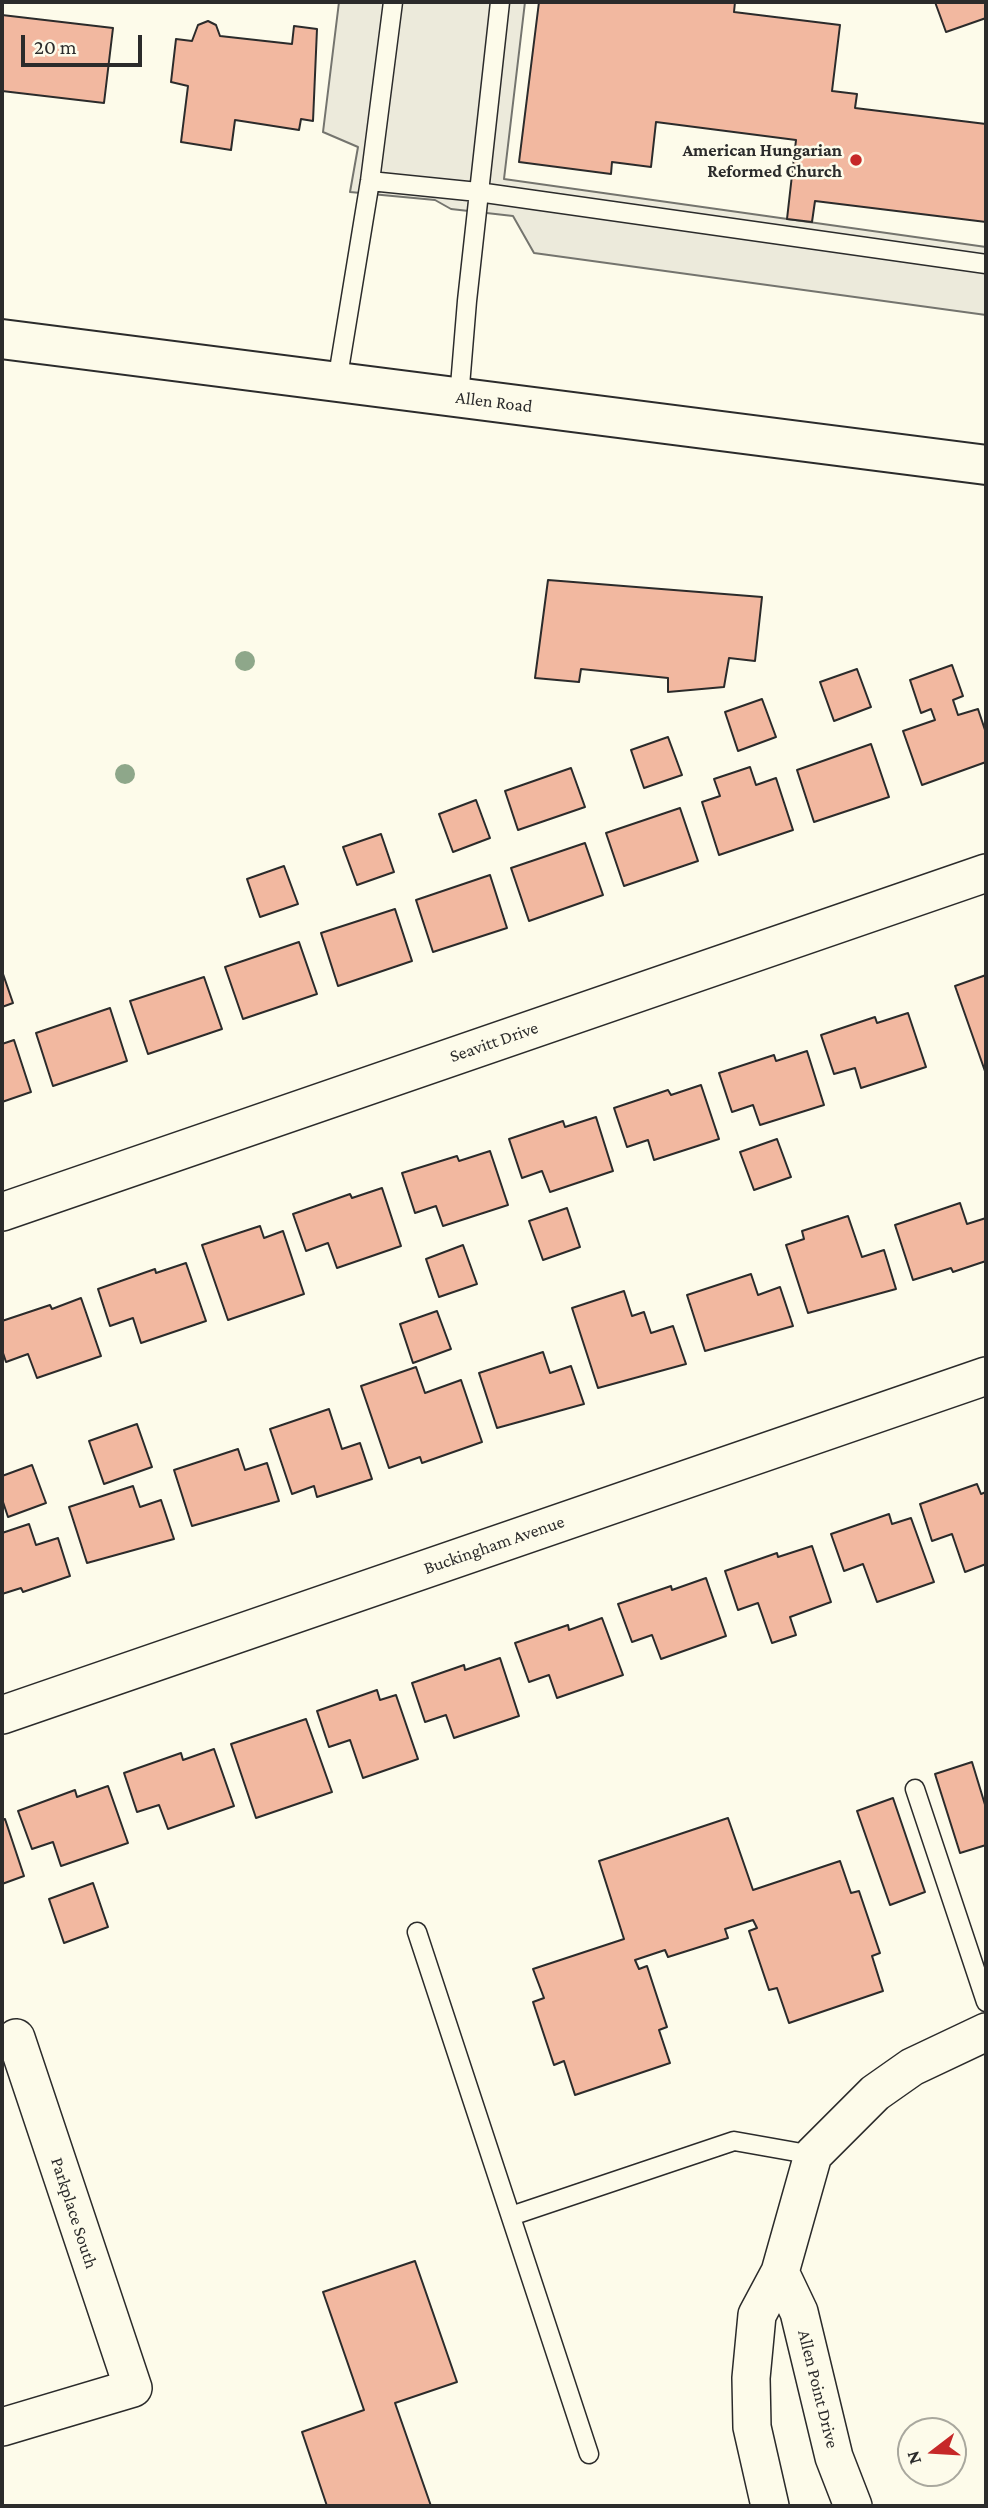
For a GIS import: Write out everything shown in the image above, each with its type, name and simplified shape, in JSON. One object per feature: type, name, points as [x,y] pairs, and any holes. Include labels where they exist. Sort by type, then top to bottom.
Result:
[{"type":"main road","name":"Allen Road","points":[[2,339],[986,465]]},
{"type":"street","name":"Seavitt Drive","points":[[2,1212],[986,873]]},
{"type":"street","name":"Buckingham Avenue","points":[[2,1715],[986,1376]]},
{"type":"street","points":[[770,2506],[752,2427],[751,2378],[757,2315],[780,2272],[813,2155],[875,2093],[912,2067],[986,2032]]},
{"type":"street","name":"Parkplace South","points":[[2,2427],[133,2388],[16,2038]]},
{"type":"street","name":"Allen Point Drive","points":[[780,2272],[799,2312],[834,2457],[853,2506]]},
{"type":"lane","points":[[337,382],[370,181],[393,2]]},
{"type":"lane","points":[[459,398],[499,2]]},
{"type":"lane","points":[[370,181],[478,192],[986,264]]},
{"type":"lane","points":[[915,1789],[986,2002]]},
{"type":"lane","points":[[417,1932],[589,2454]]},
{"type":"lane","points":[[511,2217],[734,2141],[813,2155]]},
{"type":"shaded area","points":[[339,2],[525,2],[504,179],[986,247],[986,315],[534,253],[513,216],[451,209],[435,200],[350,192],[358,147],[323,132]]},
{"type":"building","points":[[539,2],[735,2],[734,12],[840,25],[832,91],[857,94],[855,108],[986,124],[986,222],[815,201],[812,222],[787,219],[796,140],[656,122],[651,167],[612,162],[611,174],[519,162]]},
{"type":"building","points":[[935,2],[986,2],[986,18],[946,32]]},
{"type":"building","points":[[2,15],[113,28],[104,103],[2,91]]},
{"type":"building","points":[[208,21],[216,25],[220,36],[292,44],[294,26],[317,29],[313,121],[301,119],[299,130],[235,120],[231,150],[181,142],[188,86],[171,82],[176,39],[192,41],[198,25]]},
{"type":"building","points":[[548,580],[762,597],[755,661],[729,658],[724,687],[668,692],[668,678],[581,669],[579,682],[535,678]]},
{"type":"building","points":[[952,665],[963,696],[953,700],[958,715],[978,709],[986,733],[986,762],[922,785],[903,731],[935,720],[931,709],[921,713],[910,680]]},
{"type":"building","points":[[857,669],[871,707],[834,721],[820,682]]},
{"type":"building","points":[[762,699],[776,737],[738,751],[725,712]]},
{"type":"building","points":[[668,737],[682,775],[644,788],[631,750]]},
{"type":"building","points":[[871,744],[889,797],[814,822],[797,770]]},
{"type":"building","points":[[750,767],[756,785],[776,778],[793,830],[719,855],[702,802],[720,796],[714,779]]},
{"type":"building","points":[[571,768],[585,807],[518,830],[505,791]]},
{"type":"building","points":[[476,800],[490,838],[453,852],[439,814]]},
{"type":"building","points":[[680,808],[698,861],[624,886],[606,833]]},
{"type":"building","points":[[381,834],[394,872],[357,885],[343,847]]},
{"type":"building","points":[[585,843],[603,895],[529,921],[511,868]]},
{"type":"building","points":[[284,866],[298,904],[260,917],[247,879]]},
{"type":"building","points":[[490,875],[507,928],[433,952],[416,900]]},
{"type":"building","points":[[395,909],[412,961],[338,986],[321,933]]},
{"type":"building","points":[[299,942],[317,994],[243,1019],[225,967]]},
{"type":"building","points":[[2,971],[13,1003],[2,1007]]},
{"type":"building","points":[[986,975],[986,1074],[955,986]]},
{"type":"building","points":[[204,977],[222,1029],[148,1054],[130,1001]]},
{"type":"building","points":[[110,1008],[127,1061],[53,1086],[36,1033]]},
{"type":"building","points":[[908,1013],[926,1067],[861,1088],[855,1068],[834,1074],[821,1035],[875,1017],[877,1023]]},
{"type":"building","points":[[14,1040],[31,1092],[2,1102],[2,1044]]},
{"type":"building","points":[[807,1051],[824,1105],[760,1125],[753,1105],[732,1112],[719,1073],[774,1055],[776,1061]]},
{"type":"building","points":[[701,1085],[719,1139],[654,1160],[648,1140],[627,1147],[614,1108],[668,1090],[671,1095]]},
{"type":"building","points":[[596,1117],[613,1171],[550,1192],[542,1171],[522,1178],[509,1139],[563,1121],[565,1127]]},
{"type":"building","points":[[777,1139],[791,1177],[754,1190],[740,1152]]},
{"type":"building","points":[[490,1151],[508,1205],[443,1226],[436,1206],[415,1213],[402,1173],[457,1156],[459,1161]]},
{"type":"building","points":[[382,1188],[401,1246],[337,1268],[328,1243],[306,1251],[293,1214],[350,1194],[352,1198]]},
{"type":"building","points":[[960,1203],[967,1224],[986,1218],[986,1261],[953,1272],[951,1268],[913,1280],[895,1225]]},
{"type":"building","points":[[567,1208],[580,1247],[543,1260],[529,1221]]},
{"type":"building","points":[[848,1216],[862,1257],[884,1250],[896,1289],[808,1313],[786,1245],[804,1239],[802,1231]]},
{"type":"building","points":[[260,1226],[264,1238],[283,1231],[304,1294],[228,1320],[202,1245]]},
{"type":"building","points":[[463,1245],[477,1284],[439,1297],[426,1259]]},
{"type":"building","points":[[186,1263],[206,1321],[141,1343],[133,1318],[110,1326],[98,1289],[155,1269],[156,1273]]},
{"type":"building","points":[[751,1274],[758,1295],[780,1287],[793,1326],[705,1351],[687,1295]]},
{"type":"building","points":[[624,1291],[632,1316],[644,1312],[651,1333],[673,1326],[686,1364],[598,1388],[572,1308]]},
{"type":"building","points":[[81,1298],[101,1356],[37,1378],[28,1354],[6,1362],[2,1350],[2,1321],[50,1305],[52,1309]]},
{"type":"building","points":[[437,1311],[451,1349],[413,1363],[400,1324]]},
{"type":"building","points":[[543,1352],[550,1373],[571,1366],[584,1404],[497,1428],[479,1373]]},
{"type":"building","points":[[416,1367],[425,1393],[461,1380],[482,1442],[422,1463],[420,1457],[389,1468],[361,1386]]},
{"type":"building","points":[[329,1409],[342,1449],[360,1443],[372,1479],[317,1497],[314,1486],[292,1494],[270,1429]]},
{"type":"building","points":[[137,1424],[152,1467],[104,1484],[89,1441]]},
{"type":"building","points":[[238,1449],[245,1470],[267,1463],[279,1501],[192,1526],[174,1470]]},
{"type":"building","points":[[32,1465],[46,1503],[8,1517],[2,1499],[2,1476]]},
{"type":"building","points":[[977,1484],[981,1494],[986,1492],[986,1564],[965,1572],[952,1534],[932,1541],[920,1504]]},
{"type":"building","points":[[133,1486],[140,1507],[161,1500],[174,1539],[87,1563],[69,1507]]},
{"type":"building","points":[[889,1514],[892,1524],[911,1518],[934,1582],[877,1602],[863,1564],[844,1571],[831,1534]]},
{"type":"building","points":[[29,1524],[36,1545],[58,1538],[70,1576],[23,1592],[21,1588],[2,1594],[2,1533]]},
{"type":"building","points":[[812,1546],[831,1602],[790,1617],[796,1635],[772,1643],[758,1603],[738,1610],[725,1571],[777,1553],[778,1557]]},
{"type":"building","points":[[706,1578],[726,1636],[661,1659],[652,1635],[632,1642],[618,1604],[671,1586],[672,1590]]},
{"type":"building","points":[[602,1618],[623,1675],[557,1698],[549,1675],[529,1682],[515,1643],[568,1625],[569,1630]]},
{"type":"building","points":[[500,1658],[519,1716],[454,1738],[446,1715],[425,1722],[412,1683],[464,1665],[465,1670]]},
{"type":"building","points":[[377,1690],[380,1700],[396,1695],[418,1759],[363,1778],[350,1740],[329,1747],[317,1711]]},
{"type":"building","points":[[306,1719],[332,1792],[256,1818],[231,1744]]},
{"type":"building","points":[[214,1749],[234,1806],[168,1829],[159,1805],[137,1812],[124,1773],[181,1753],[183,1760]]},
{"type":"building","points":[[972,1762],[986,1808],[986,1845],[960,1853],[935,1774]]},
{"type":"building","points":[[108,1786],[128,1843],[61,1866],[53,1842],[32,1849],[18,1811],[75,1790],[77,1797]]},
{"type":"building","points":[[893,1798],[925,1892],[890,1905],[857,1811]]},
{"type":"building","points":[[728,1818],[753,1890],[840,1861],[851,1893],[859,1891],[880,1953],[872,1956],[883,1991],[789,2023],[777,1988],[769,1990],[749,1931],[757,1928],[753,1920],[725,1929],[728,1938],[668,1957],[665,1950],[635,1960],[639,1969],[647,1966],[667,2027],[659,2030],[670,2063],[575,2095],[564,2061],[554,2065],[533,2002],[544,1998],[533,1969],[624,1939],[599,1861]]},
{"type":"building","points":[[5,1819],[24,1876],[2,1884],[2,1820]]},
{"type":"building","points":[[93,1883],[108,1927],[64,1943],[49,1899]]},
{"type":"building","points":[[415,2261],[457,2382],[395,2403],[431,2506],[327,2506],[302,2432],[364,2410],[323,2292]]},
{"type":"place","name":"American Hungarian Reformed Church","points":[[856,160]]}]
